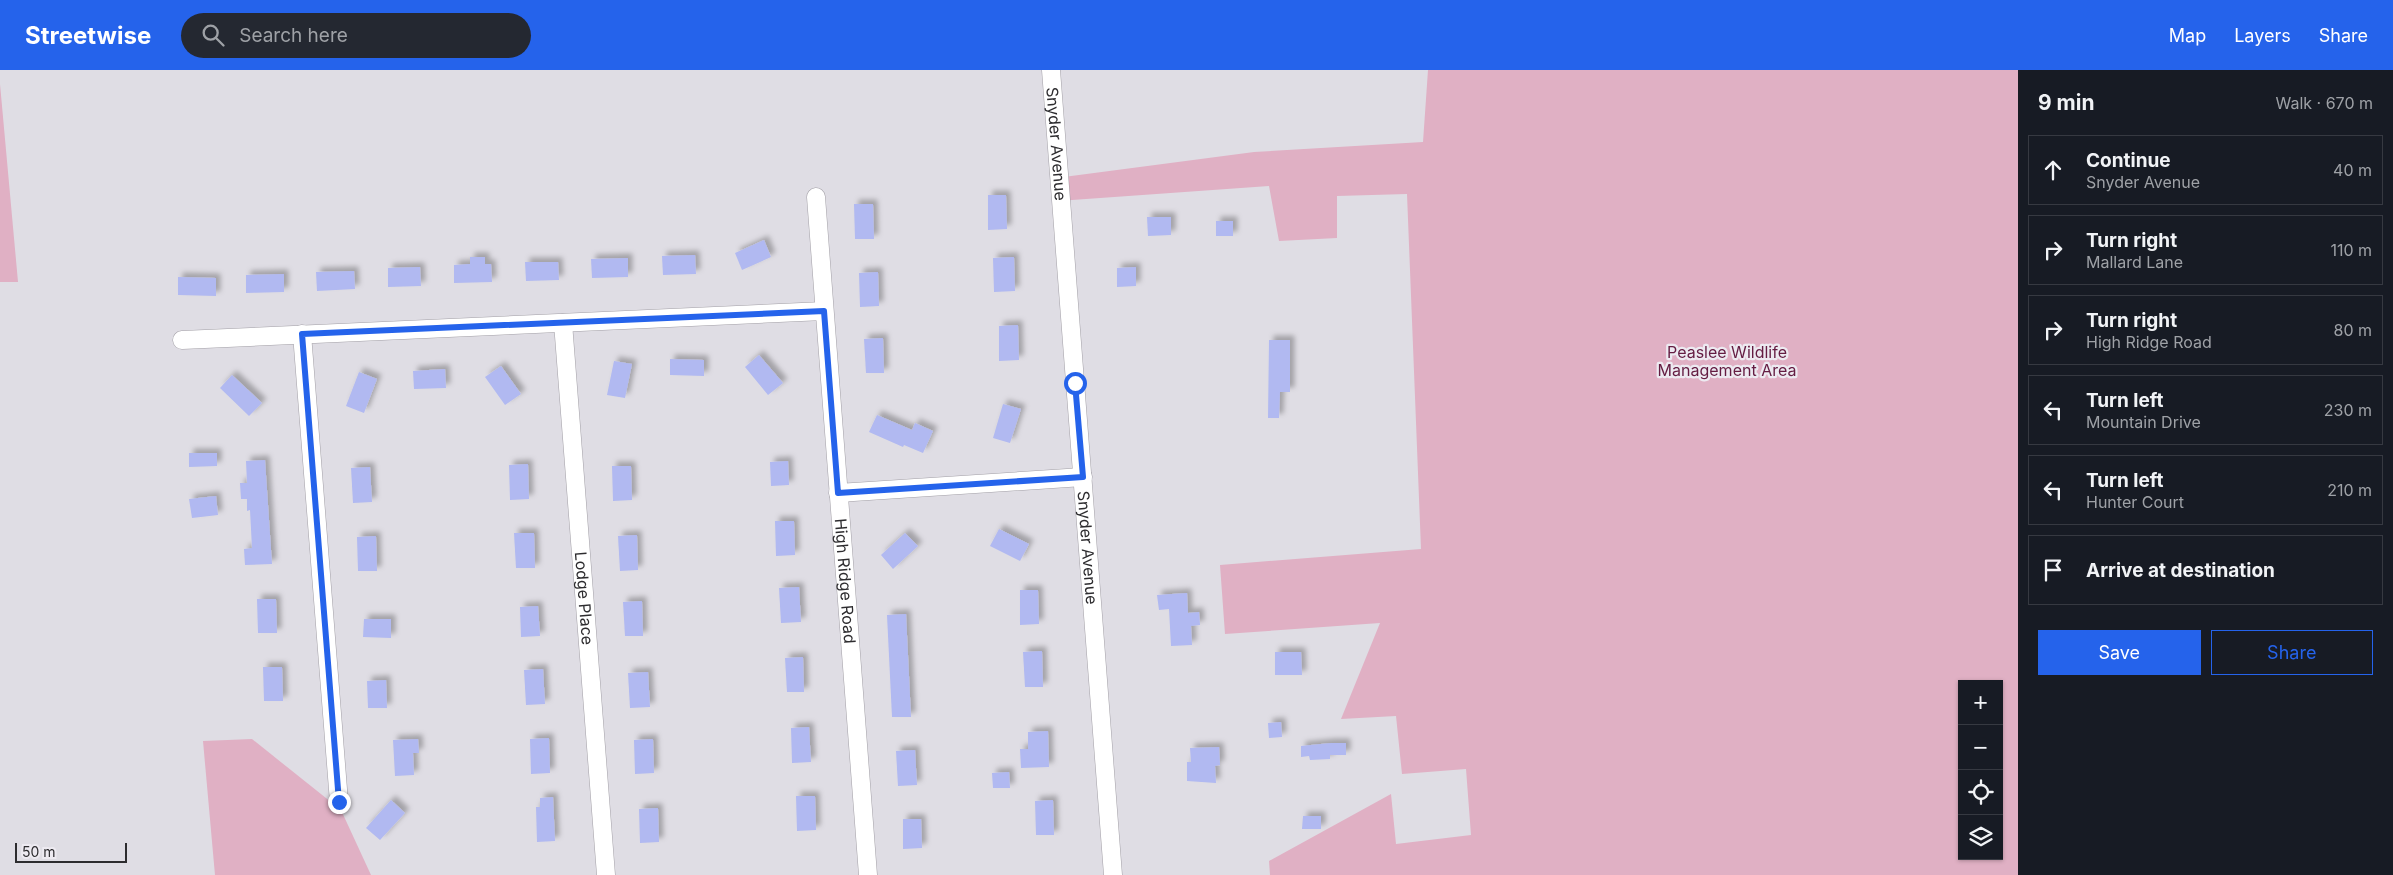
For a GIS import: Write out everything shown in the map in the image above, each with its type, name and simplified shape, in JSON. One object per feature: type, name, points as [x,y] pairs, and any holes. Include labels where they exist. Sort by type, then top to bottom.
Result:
[{"type":"street","name":"Snyder Avenue","points":[[1051,70],[1112,875]]},
{"type":"street","name":"High Ridge Road","points":[[816,197],[868,875]]},
{"type":"street","points":[[182,340],[824,311]]},
{"type":"street","name":"Lodge Place","points":[[562,323],[606,875]]},
{"type":"street","points":[[302,334],[339,802]]},
{"type":"street","points":[[838,493],[1083,477]]},
{"type":"green space","name":"Peaslee Wildlife Management Area","points":[[1428,70],[2018,70],[2018,875],[1270,875],[1269,861],[1391,794],[1396,844],[1471,835],[1466,769],[1402,774],[1396,716],[1341,719],[1380,623],[1225,634],[1220,565],[1421,549],[1407,194],[1337,196],[1337,238],[1279,241],[1269,186],[1058,201],[1056,178],[1254,152],[1423,142]]},
{"type":"green space","points":[[0,84],[18,282],[0,282]]},
{"type":"green space","points":[[252,739],[341,810],[371,875],[215,875],[203,741]]},
{"type":"building","points":[[988,195],[1006,195],[1007,229],[988,230]]},
{"type":"building","points":[[854,204],[873,204],[874,239],[855,239]]},
{"type":"building","points":[[1147,217],[1171,217],[1171,235],[1148,236]]},
{"type":"building","points":[[1216,221],[1233,221],[1233,236],[1216,236]]},
{"type":"building","points":[[764,240],[771,257],[742,270],[735,253]]},
{"type":"building","points":[[695,255],[696,274],[663,275],[662,256]]},
{"type":"building","points":[[470,257],[485,257],[485,264],[491,264],[492,282],[454,283],[454,265],[470,264]]},
{"type":"building","points":[[1014,257],[1015,291],[994,292],[993,258]]},
{"type":"building","points":[[628,258],[628,277],[592,278],[591,259]]},
{"type":"building","points":[[525,262],[558,262],[559,280],[526,281]]},
{"type":"building","points":[[420,267],[421,286],[388,287],[388,268]]},
{"type":"building","points":[[1136,267],[1136,286],[1117,287],[1117,268]]},
{"type":"building","points":[[354,271],[355,289],[317,291],[316,272]]},
{"type":"building","points":[[878,272],[879,306],[860,307],[859,273]]},
{"type":"building","points":[[284,274],[284,292],[246,293],[246,275]]},
{"type":"building","points":[[178,277],[216,278],[216,296],[178,295]]},
{"type":"building","points":[[1018,325],[1019,360],[999,361],[999,326]]},
{"type":"building","points":[[883,338],[884,373],[866,373],[864,339]]},
{"type":"building","points":[[1269,340],[1290,340],[1290,392],[1280,392],[1279,418],[1268,418]]},
{"type":"building","points":[[759,355],[783,383],[768,395],[745,367]]},
{"type":"building","points":[[670,359],[704,360],[704,376],[670,375]]},
{"type":"building","points":[[614,361],[632,364],[625,398],[607,395]]},
{"type":"building","points":[[501,366],[521,394],[505,405],[485,377]]},
{"type":"building","points":[[445,369],[446,388],[414,389],[413,371]]},
{"type":"building","points":[[359,372],[377,379],[364,413],[346,406]]},
{"type":"building","points":[[232,375],[262,403],[249,416],[220,388]]},
{"type":"building","points":[[1003,404],[1021,409],[1010,443],[993,438]]},
{"type":"building","points":[[877,415],[912,430],[915,423],[933,431],[923,453],[904,445],[903,447],[869,432]]},
{"type":"building","points":[[189,453],[217,453],[217,466],[189,467]]},
{"type":"building","points":[[265,460],[272,564],[245,565],[244,549],[252,548],[250,510],[247,511],[247,499],[241,499],[240,483],[247,483],[246,461]]},
{"type":"building","points":[[788,461],[789,485],[771,486],[770,462]]},
{"type":"building","points":[[528,464],[529,499],[510,500],[509,465]]},
{"type":"building","points":[[612,466],[631,466],[632,500],[613,501]]},
{"type":"building","points":[[370,467],[372,502],[353,503],[351,468]]},
{"type":"building","points":[[216,496],[218,515],[192,518],[189,499]]},
{"type":"building","points":[[775,521],[794,521],[795,555],[776,556]]},
{"type":"building","points":[[999,529],[1029,544],[1020,561],[990,546]]},
{"type":"building","points":[[514,533],[534,533],[535,568],[516,568]]},
{"type":"building","points":[[905,533],[918,546],[893,569],[881,555]]},
{"type":"building","points":[[637,535],[638,570],[620,571],[618,536]]},
{"type":"building","points":[[376,536],[377,571],[358,571],[357,537]]},
{"type":"building","points":[[799,587],[801,622],[781,623],[779,588]]},
{"type":"building","points":[[1020,590],[1038,590],[1039,624],[1020,625]]},
{"type":"building","points":[[1187,593],[1188,613],[1199,612],[1200,625],[1191,626],[1192,645],[1171,646],[1169,609],[1159,610],[1157,595]]},
{"type":"building","points":[[257,599],[276,599],[277,633],[258,633]]},
{"type":"building","points":[[642,601],[643,636],[625,636],[623,602]]},
{"type":"building","points":[[538,606],[540,636],[521,637],[520,607]]},
{"type":"building","points":[[906,614],[911,717],[892,717],[887,615]]},
{"type":"building","points":[[364,619],[391,619],[391,638],[363,637]]},
{"type":"building","points":[[1042,651],[1043,687],[1025,687],[1023,652]]},
{"type":"building","points":[[1275,652],[1301,652],[1302,675],[1275,675]]},
{"type":"building","points":[[803,657],[804,692],[787,692],[785,658]]},
{"type":"building","points":[[263,667],[282,667],[283,701],[264,701]]},
{"type":"building","points":[[543,669],[545,704],[526,705],[524,670]]},
{"type":"building","points":[[648,672],[650,707],[630,708],[628,673]]},
{"type":"building","points":[[386,680],[387,708],[368,708],[367,681]]},
{"type":"building","points":[[1281,722],[1282,737],[1269,738],[1268,723]]},
{"type":"building","points":[[809,727],[811,762],[792,763],[791,728]]},
{"type":"building","points":[[1048,731],[1049,767],[1021,768],[1020,749],[1028,749],[1028,732]]},
{"type":"building","points":[[549,738],[550,773],[531,774],[530,739]]},
{"type":"building","points":[[418,739],[419,753],[413,753],[414,775],[395,776],[393,740]]},
{"type":"building","points":[[653,739],[654,773],[635,774],[634,740]]},
{"type":"building","points":[[1346,743],[1346,755],[1330,755],[1330,759],[1310,760],[1309,756],[1301,757],[1301,746]]},
{"type":"building","points":[[1219,747],[1220,765],[1215,766],[1216,783],[1187,781],[1187,762],[1191,762],[1190,748]]},
{"type":"building","points":[[915,750],[917,785],[898,786],[896,751]]},
{"type":"building","points":[[1009,772],[1010,788],[993,788],[992,773]]},
{"type":"building","points":[[796,796],[815,796],[816,830],[797,831]]},
{"type":"building","points":[[553,797],[555,841],[537,842],[536,807],[540,807],[540,798]]},
{"type":"building","points":[[391,800],[405,813],[380,840],[366,828]]},
{"type":"building","points":[[1053,800],[1054,835],[1036,835],[1035,801]]},
{"type":"building","points":[[658,808],[659,842],[640,843],[639,809]]},
{"type":"building","points":[[1303,816],[1321,816],[1321,829],[1302,829]]},
{"type":"building","points":[[903,819],[921,819],[922,848],[903,849]]},
{"type":"route","points":[[339,802],[302,334],[824,311],[838,493],[1083,477],[1075,383]]}]
